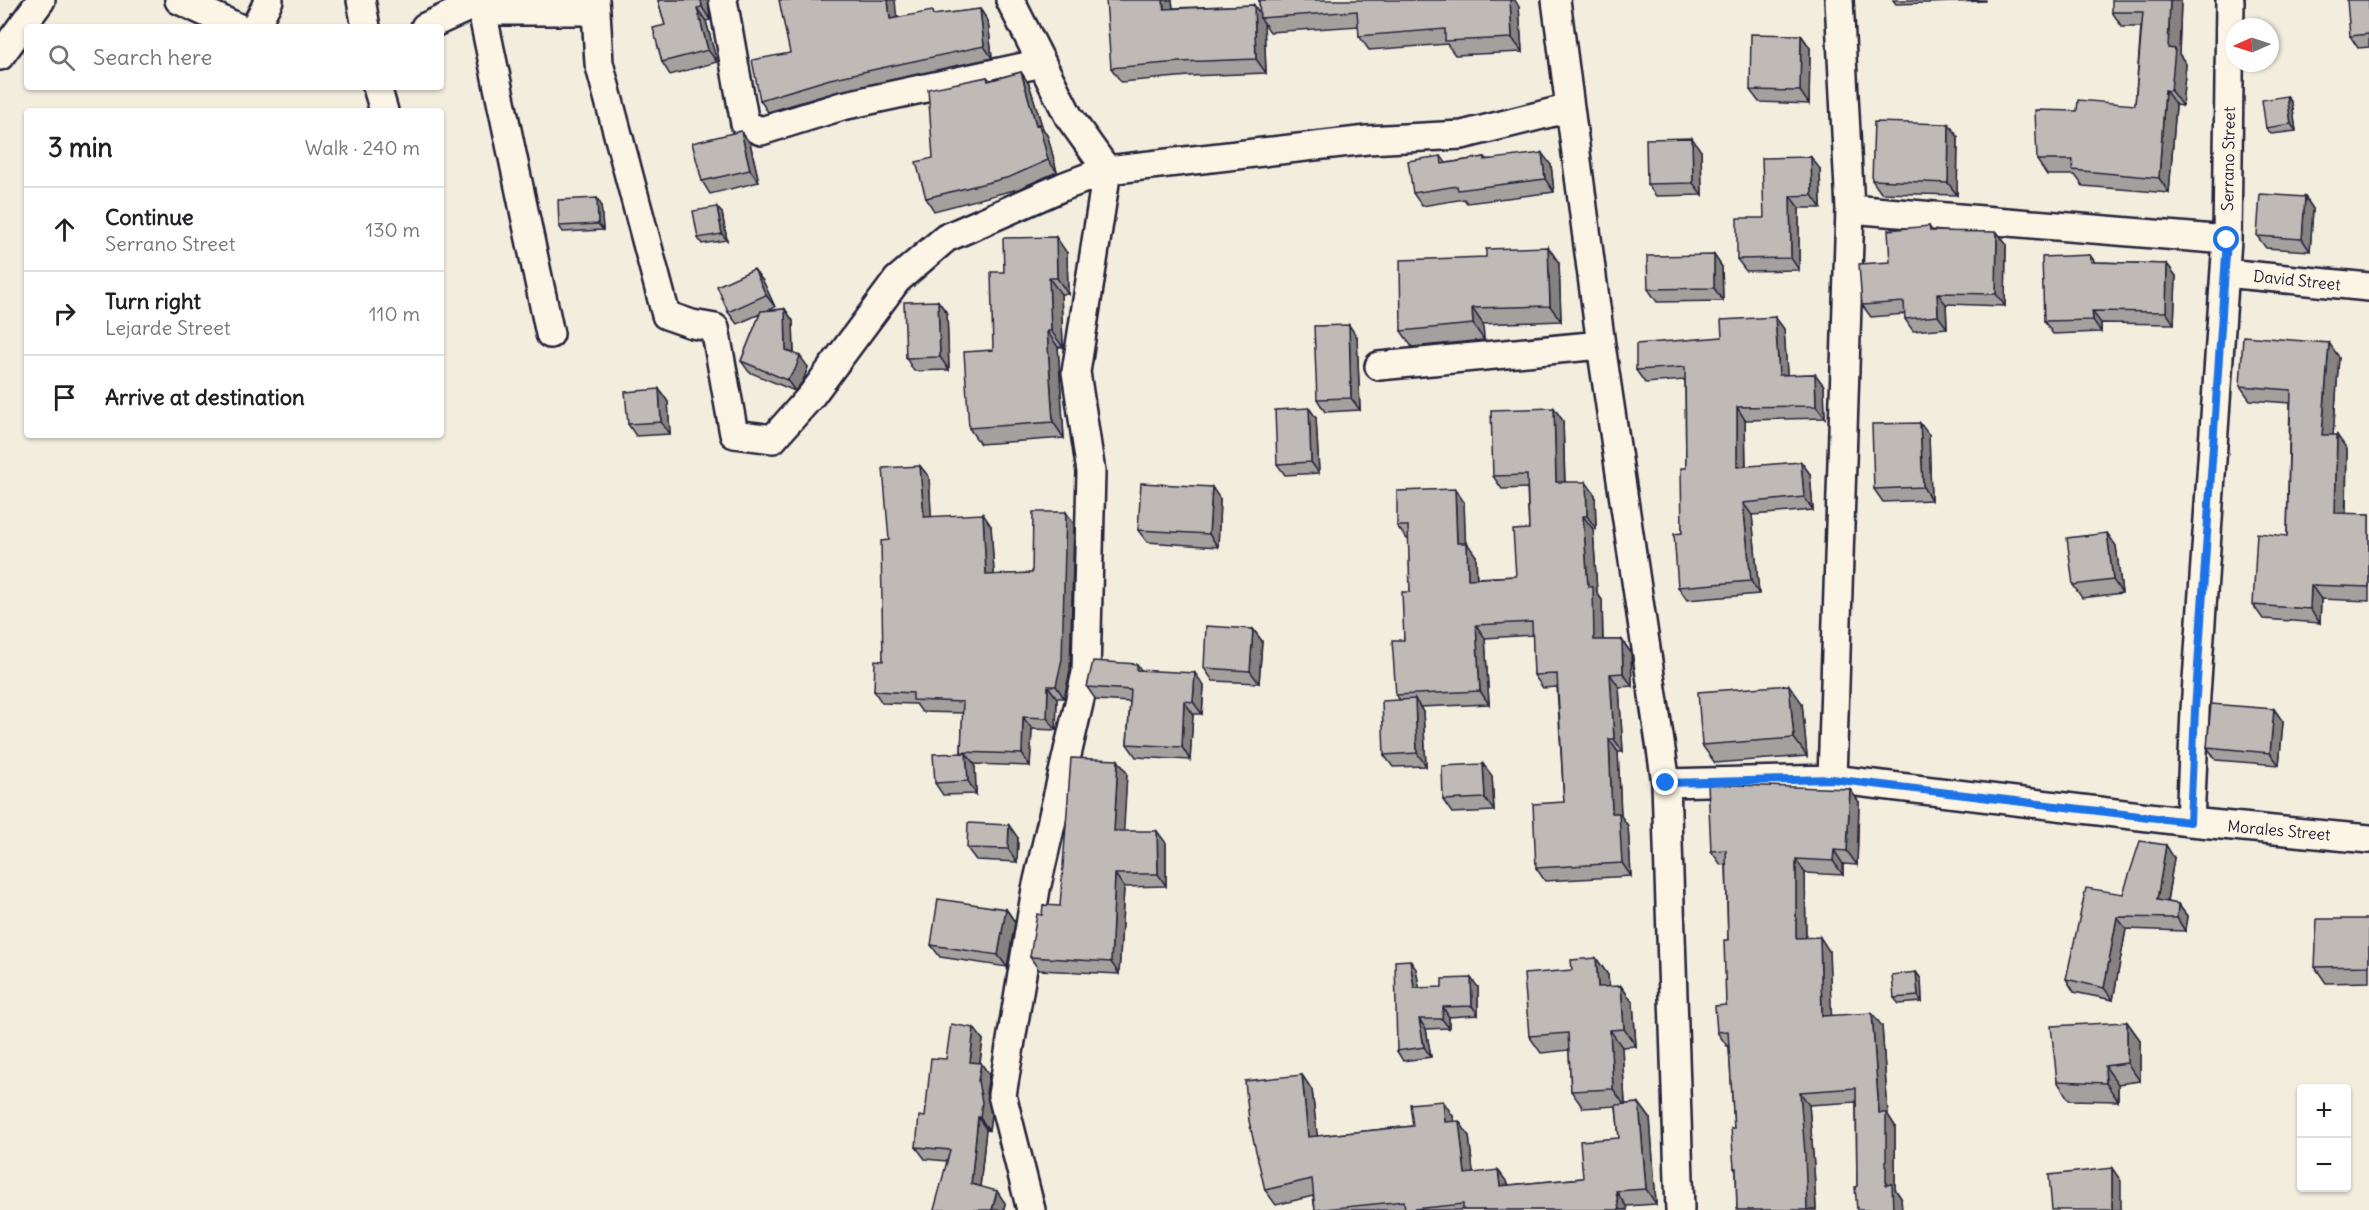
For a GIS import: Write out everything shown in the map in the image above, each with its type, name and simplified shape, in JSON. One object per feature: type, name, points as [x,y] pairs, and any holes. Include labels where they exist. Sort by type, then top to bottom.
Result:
[{"type":"street","points":[[0,56],[41,0]]},
{"type":"street","points":[[179,0],[231,24]]},
{"type":"street","points":[[257,24],[269,0]]},
{"type":"street","points":[[361,0],[365,24]]},
{"type":"street","points":[[723,0],[746,124],[761,131],[842,106],[1042,63]]},
{"type":"street","points":[[1010,0],[1069,117],[1107,170],[1076,372],[1090,472],[1086,673],[1036,889],[1002,1095],[1031,1210]]},
{"type":"street","points":[[1556,0],[1601,345],[1666,783],[1680,1210]]},
{"type":"street","points":[[1832,779],[1850,209],[1839,0]]},
{"type":"street","name":"Serrano Street","points":[[2190,822],[2195,710],[2227,240],[2230,0]]},
{"type":"street","points":[[433,24],[482,4],[596,5],[599,63],[666,315],[692,324],[715,328],[734,434],[773,439],[811,396],[897,280],[946,238],[1062,187],[1107,170],[1367,140],[1462,135],[1570,108]]},
{"type":"street","points":[[482,4],[550,334]]},
{"type":"street","points":[[378,90],[383,108]]},
{"type":"street","points":[[1850,209],[2227,240]]},
{"type":"street","name":"David Street","points":[[2225,273],[2369,287]]},
{"type":"street","points":[[1379,366],[1601,345]]},
{"type":"street","name":"Morales Street","points":[[1666,783],[1832,779],[2190,822],[2369,839]]},
{"type":"building","points":[[658,0],[701,0],[702,7],[697,8],[708,50],[662,62],[653,28],[665,25]]},
{"type":"building","points":[[779,0],[888,0],[890,19],[932,11],[933,15],[980,9],[984,46],[830,79],[760,100],[752,60],[790,53]]},
{"type":"building","points":[[1106,0],[1163,0],[1164,9],[1254,5],[1256,59],[1111,68]]},
{"type":"building","points":[[1259,0],[1510,0],[1512,38],[1445,41],[1445,29],[1359,36],[1357,11],[1260,18]]},
{"type":"building","points":[[2112,0],[2170,0],[2168,48],[2175,49],[2171,91],[2165,90],[2159,178],[2072,170],[2073,160],[2037,160],[2035,110],[2077,111],[2078,100],[2135,105],[2143,12],[2112,12]]},
{"type":"building","points":[[2347,0],[2369,0],[2369,34],[2350,36]]},
{"type":"building","points":[[1751,34],[1801,35],[1800,91],[1750,90]]},
{"type":"building","points":[[1021,72],[1036,125],[1039,124],[1048,160],[1010,177],[926,198],[916,162],[933,158],[928,89],[987,77],[988,81]]},
{"type":"building","points":[[2287,96],[2291,124],[2266,128],[2262,100]]},
{"type":"building","points":[[1874,122],[1949,124],[1948,183],[1872,180]]},
{"type":"building","points":[[741,131],[750,170],[702,181],[692,143]]},
{"type":"building","points":[[1692,138],[1693,183],[1647,184],[1646,139]]},
{"type":"building","points":[[1542,153],[1545,179],[1458,190],[1457,186],[1413,193],[1408,161],[1441,156],[1442,164],[1485,157],[1485,160]]},
{"type":"building","points":[[1811,157],[1812,195],[1790,196],[1791,258],[1737,259],[1737,218],[1764,218],[1762,158]]},
{"type":"building","points":[[2260,194],[2305,197],[2302,239],[2257,236]]},
{"type":"building","points":[[597,198],[598,224],[559,226],[558,200]]},
{"type":"building","points":[[717,207],[722,234],[698,238],[693,211]]},
{"type":"building","points":[[1929,226],[1930,231],[1997,232],[1996,294],[1937,293],[1938,316],[1905,319],[1904,302],[1862,305],[1859,264],[1890,262],[1888,230]]},
{"type":"building","points":[[1056,237],[1057,278],[1049,278],[1051,331],[1047,331],[1053,422],[969,428],[964,352],[993,350],[991,272],[1004,272],[1003,238]]},
{"type":"building","points":[[1548,247],[1550,306],[1472,308],[1473,324],[1401,331],[1400,260],[1486,257],[1486,249]]},
{"type":"building","points":[[1714,255],[1714,288],[1648,289],[1647,256]]},
{"type":"building","points":[[2090,255],[2091,262],[2167,264],[2166,312],[2092,311],[2093,320],[2044,321],[2042,257]]},
{"type":"building","points":[[754,269],[766,295],[728,312],[717,286]]},
{"type":"building","points":[[938,301],[940,357],[906,358],[904,302]]},
{"type":"building","points":[[785,309],[786,350],[800,356],[795,370],[787,380],[741,361],[761,311]]},
{"type":"building","points":[[1775,317],[1779,375],[1815,374],[1816,406],[1737,407],[1737,467],[1801,462],[1804,497],[1743,503],[1751,581],[1678,587],[1674,534],[1682,533],[1681,468],[1686,468],[1685,367],[1636,370],[1636,344],[1722,337],[1721,320]]},
{"type":"building","points":[[1349,325],[1351,398],[1317,399],[1314,326]]},
{"type":"building","points":[[2243,336],[2329,343],[2322,435],[2337,435],[2335,513],[2369,514],[2369,587],[2311,585],[2310,609],[2253,605],[2257,533],[2287,536],[2291,390],[2240,386]]},
{"type":"building","points":[[659,389],[661,422],[628,424],[625,392]]},
{"type":"building","points":[[1309,408],[1311,462],[1277,464],[1275,410]]},
{"type":"building","points":[[1554,408],[1556,482],[1586,482],[1587,516],[1583,516],[1588,587],[1593,587],[1594,640],[1622,640],[1623,673],[1610,674],[1614,739],[1609,739],[1612,813],[1619,813],[1622,863],[1536,868],[1533,804],[1564,802],[1557,674],[1534,675],[1532,622],[1476,625],[1480,691],[1396,695],[1392,640],[1404,640],[1402,592],[1410,592],[1408,526],[1397,526],[1397,491],[1455,489],[1457,543],[1467,543],[1468,579],[1516,576],[1513,530],[1529,529],[1527,475],[1493,476],[1491,410]]},
{"type":"building","points":[[1920,423],[1923,487],[1874,489],[1872,424]]},
{"type":"building","points":[[920,466],[924,517],[983,514],[986,575],[1032,573],[1033,512],[1066,512],[1062,659],[1056,686],[1048,686],[1047,718],[1023,717],[1022,754],[961,752],[963,702],[913,700],[913,693],[874,691],[875,660],[883,661],[881,541],[889,540],[883,468]]},
{"type":"building","points":[[1141,483],[1212,487],[1209,534],[1138,530]]},
{"type":"building","points":[[2107,533],[2113,580],[2073,585],[2067,538]]},
{"type":"building","points":[[1206,626],[1253,629],[1250,671],[1204,668]]},
{"type":"building","points":[[1093,661],[1137,664],[1137,670],[1195,673],[1193,702],[1184,701],[1182,747],[1127,744],[1131,690],[1087,687]]},
{"type":"building","points":[[1789,685],[1794,738],[1702,745],[1698,692]]},
{"type":"building","points":[[1415,699],[1417,753],[1384,755],[1382,701]]},
{"type":"building","points":[[2211,704],[2274,709],[2270,753],[2207,747]]},
{"type":"building","points":[[966,753],[968,781],[935,783],[933,754]]},
{"type":"building","points":[[1071,758],[1118,760],[1114,831],[1157,831],[1158,874],[1115,874],[1111,962],[1030,957],[1037,914],[1042,915],[1043,905],[1060,906]]},
{"type":"building","points":[[1483,764],[1485,798],[1443,800],[1442,766]]},
{"type":"building","points":[[1708,784],[1850,789],[1847,851],[1834,850],[1833,861],[1796,859],[1796,938],[1820,937],[1822,1016],[1872,1013],[1879,1113],[1886,1113],[1886,1185],[1892,1184],[1893,1210],[1857,1210],[1855,1187],[1857,1186],[1856,1088],[1800,1092],[1807,1210],[1737,1210],[1736,1168],[1734,1168],[1731,1128],[1734,1128],[1728,1031],[1717,1032],[1715,1006],[1726,1005],[1724,940],[1728,940],[1726,850],[1711,851]]},
{"type":"building","points":[[968,823],[1009,825],[1008,849],[967,848]]},
{"type":"building","points":[[2140,841],[2166,845],[2157,900],[2178,904],[2177,918],[2117,917],[2104,988],[2066,979],[2086,888],[2123,894]]},
{"type":"building","points":[[938,899],[1006,909],[998,955],[931,945]]},
{"type":"building","points":[[2317,919],[2369,919],[2369,966],[2315,967]]},
{"type":"building","points":[[1596,958],[1598,987],[1621,986],[1624,1029],[1610,1030],[1613,1089],[1571,1091],[1568,1033],[1529,1036],[1524,974],[1572,970],[1571,960]]},
{"type":"building","points":[[1410,960],[1414,988],[1442,987],[1442,979],[1471,978],[1472,1006],[1443,1007],[1442,1019],[1419,1019],[1424,1047],[1397,1051],[1395,961]]},
{"type":"building","points":[[1916,972],[1918,996],[1894,998],[1892,975]]},
{"type":"building","points":[[2127,1022],[2127,1063],[2105,1066],[2106,1083],[2057,1081],[2051,1026]]},
{"type":"building","points":[[951,1024],[974,1028],[970,1062],[981,1063],[978,1081],[982,1102],[980,1118],[978,1117],[971,1184],[997,1191],[992,1210],[934,1210],[950,1150],[916,1147],[919,1116],[925,1117],[931,1058],[946,1059]]},
{"type":"building","points":[[1302,1075],[1308,1137],[1413,1126],[1410,1104],[1443,1101],[1445,1122],[1459,1121],[1465,1174],[1498,1170],[1500,1186],[1583,1178],[1580,1141],[1619,1138],[1616,1105],[1639,1103],[1646,1189],[1616,1191],[1619,1210],[1463,1210],[1463,1204],[1405,1210],[1404,1201],[1315,1210],[1312,1179],[1265,1190],[1249,1121],[1245,1081]]},
{"type":"building","points":[[2112,1168],[2112,1210],[2052,1210],[2049,1175]]},
{"type":"route","points":[[1666,783],[1832,779],[2190,822],[2195,710],[2227,240]]}]
